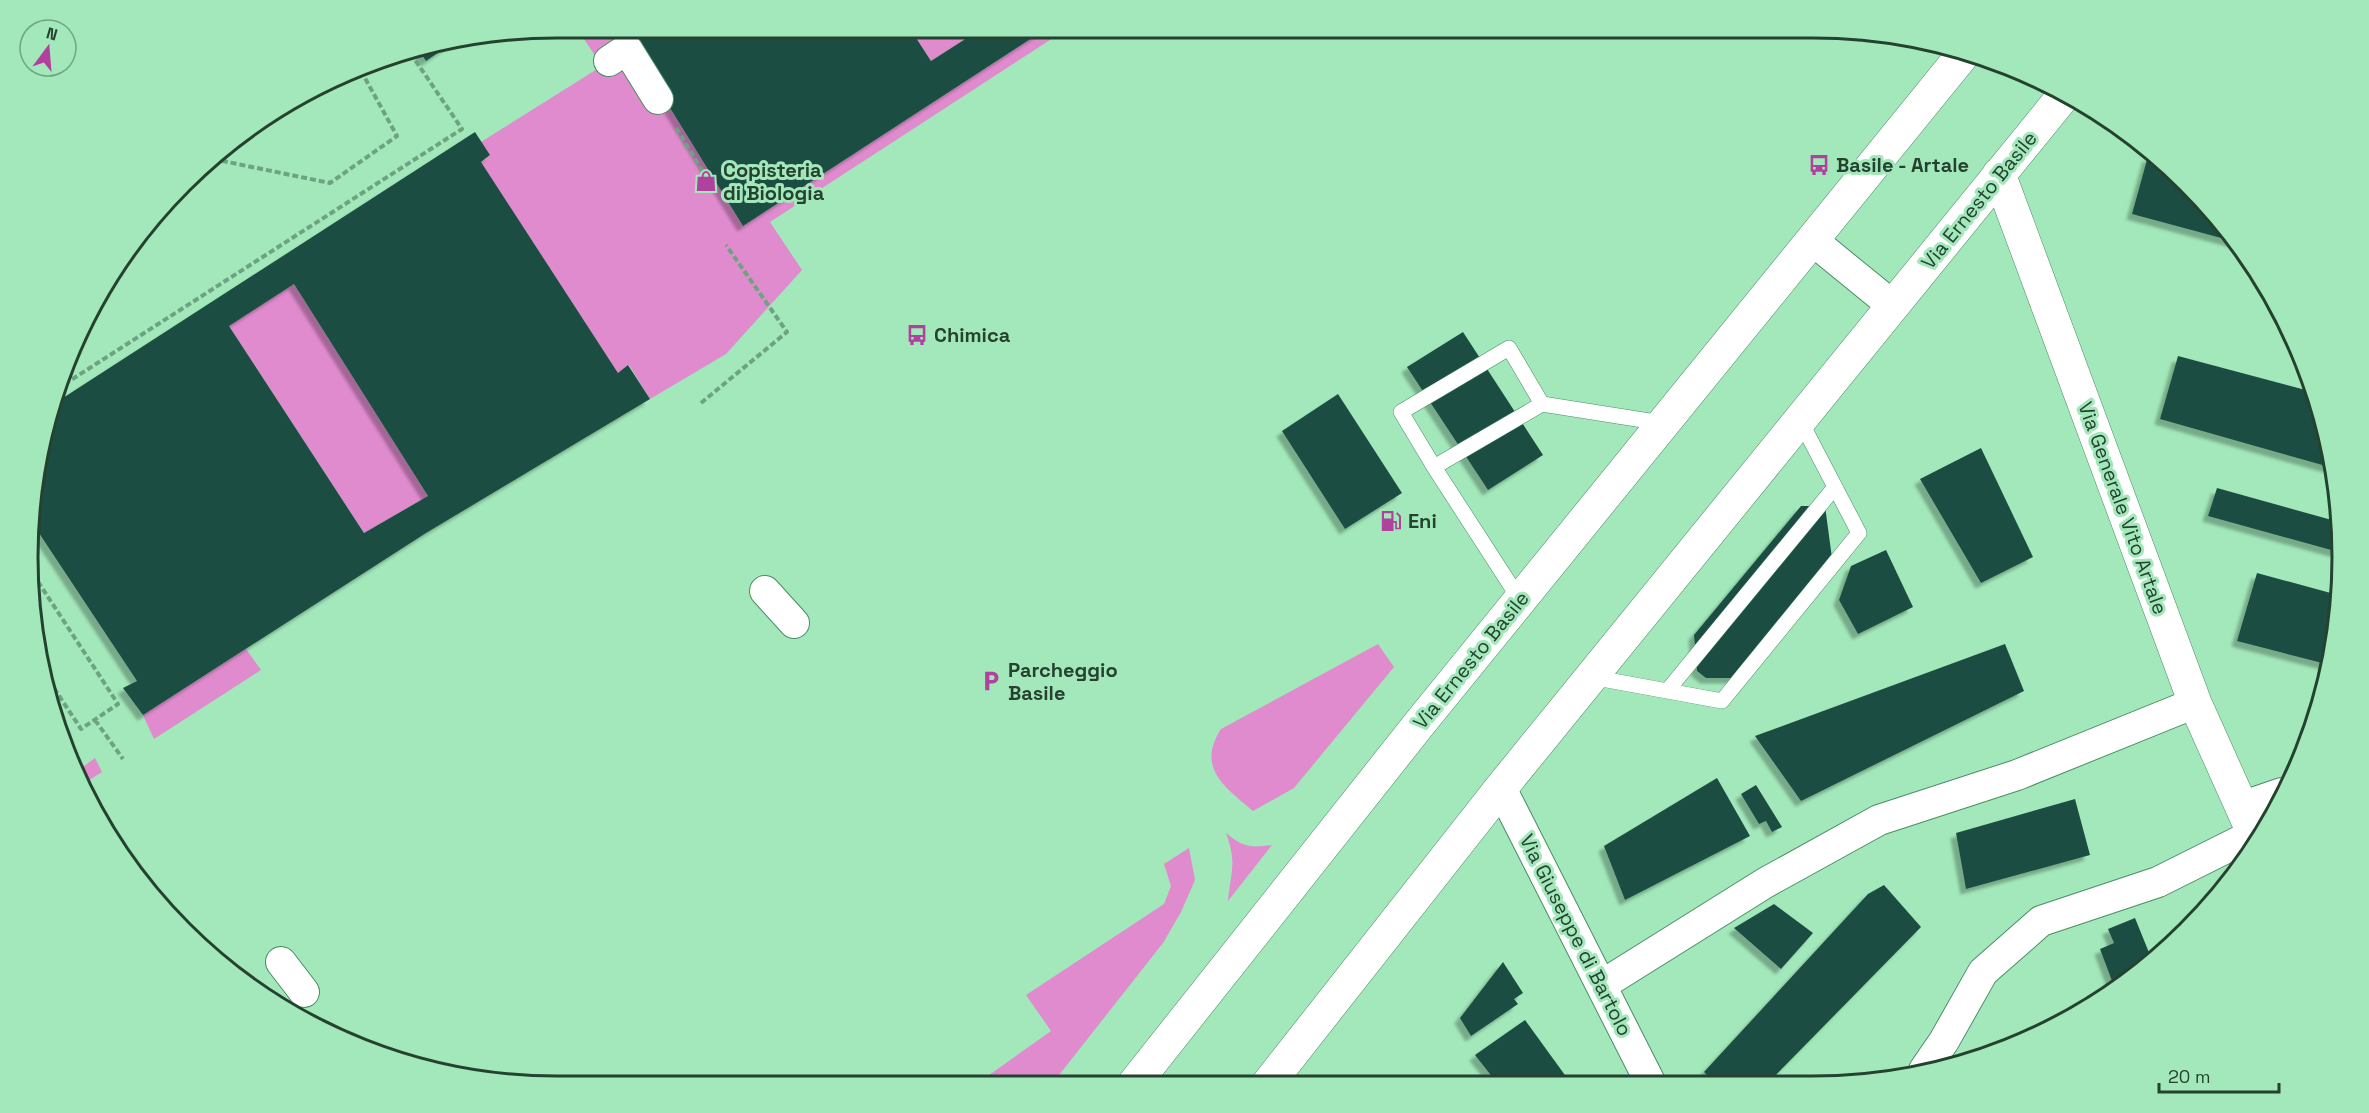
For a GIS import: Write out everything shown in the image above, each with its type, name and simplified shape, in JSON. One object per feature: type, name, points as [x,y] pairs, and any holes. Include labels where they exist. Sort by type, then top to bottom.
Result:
[{"type":"main road","name":"Via Ernesto Basile","points":[[1140,1076],[1662,423],[1959,59]]},
{"type":"main road","name":"Via Ernesto Basile","points":[[1274,1076],[1501,788],[2060,100]]},
{"type":"main road","name":"Via Generale Vito Artale","points":[[1999,174],[2194,703],[2250,827]]},
{"type":"street","points":[[609,61],[627,49],[658,99]]},
{"type":"street","points":[[1812,240],[1893,306]]},
{"type":"street","points":[[765,591],[794,623]]},
{"type":"street","points":[[1602,985],[1765,883],[1879,820],[2017,775],[2194,703]]},
{"type":"street","name":"Via Giuseppe di Bartolo","points":[[1501,788],[1647,1076]]},
{"type":"street","points":[[1929,1062],[1983,972],[2041,921],[2158,882],[2250,827],[2264,812]]},
{"type":"street","points":[[280,962],[304,992]]},
{"type":"lane","points":[[1520,600],[1401,412],[1509,348],[1542,404]]},
{"type":"lane","points":[[1434,466],[1542,404],[1662,423]]},
{"type":"lane","points":[[1591,677],[1722,701],[1859,533],[1800,420]]},
{"type":"lane","points":[[1667,691],[1835,487]]},
{"type":"path","points":[[68,382],[462,129],[414,58]]},
{"type":"path","points":[[221,161],[330,183],[397,136],[363,75]]},
{"type":"path","points":[[658,99],[705,175]]},
{"type":"path","points":[[701,403],[788,332],[726,245]]},
{"type":"path","points":[[39,582],[118,704],[81,729],[54,689]]},
{"type":"path","points":[[95,720],[123,759]]},
{"type":"shaded area","points":[[583,38],[627,38],[743,226],[1032,38],[1053,38],[770,222],[802,270],[726,354],[650,399],[629,365],[618,373],[481,163],[490,155],[481,142],[602,66]]},
{"type":"shaded area","points":[[916,38],[967,38],[931,61]]},
{"type":"shaded area","points":[[294,284],[428,496],[364,533],[229,326]]},
{"type":"shaded area","points":[[1378,644],[1394,667],[1294,788],[1253,811],[1224,785],[1213,766],[1212,755],[1214,743],[1221,729]]},
{"type":"shaded area","points":[[246,649],[261,670],[154,739],[143,715]]},
{"type":"shaded area","points":[[95,758],[102,772],[89,781],[83,767]]},
{"type":"shaded area","points":[[1226,833],[1247,845],[1272,845],[1228,901],[1232,860]]},
{"type":"shaded area","points":[[1189,848],[1195,880],[1181,912],[1163,943],[1058,1076],[988,1076],[1051,1031],[1026,995],[1164,904],[1171,886],[1164,864]]},
{"type":"building","points":[[627,38],[916,38],[931,61],[967,38],[1032,38],[743,226]]},
{"type":"building","points":[[442,50],[426,61],[422,55]]},
{"type":"building","points":[[475,132],[490,155],[481,162],[618,373],[628,365],[650,399],[426,533],[143,715],[123,688],[137,681],[39,533],[47,455],[62,398]],"holes":[[[294,284],[428,496],[364,533],[229,326]]]},
{"type":"building","points":[[2147,160],[2203,214],[2222,238],[2132,214]]},
{"type":"building","points":[[1463,332],[1543,455],[1488,490],[1407,367]]},
{"type":"building","points":[[2178,356],[2304,390],[2324,465],[2160,419]]},
{"type":"building","points":[[1338,394],[1402,493],[1345,529],[1282,431]]},
{"type":"building","points":[[1981,448],[2033,557],[1981,583],[1920,479]]},
{"type":"building","points":[[2217,488],[2330,519],[2332,550],[2208,516]]},
{"type":"building","points":[[1801,506],[1825,506],[1834,573],[1744,678],[1706,678],[1697,671],[1694,635]]},
{"type":"building","points":[[1886,550],[1913,607],[1858,634],[1839,600],[1851,566]]},
{"type":"building","points":[[2257,573],[2330,593],[2321,663],[2237,641]]},
{"type":"building","points":[[2005,644],[2024,691],[1801,801],[1755,736]]},
{"type":"building","points":[[1717,778],[1750,836],[1625,900],[1604,846]]},
{"type":"building","points":[[1756,785],[1782,827],[1772,832],[1766,821],[1759,824],[1741,794]]},
{"type":"building","points":[[2075,799],[2090,855],[1966,889],[1956,833]]},
{"type":"building","points":[[1884,885],[1921,927],[1775,1076],[1708,1076],[1704,1072],[1868,894]]},
{"type":"building","points":[[1774,904],[1813,933],[1781,969],[1734,928]]},
{"type":"building","points":[[2135,918],[2149,952],[2112,980],[2100,949],[2114,943],[2108,929]]},
{"type":"building","points":[[1503,962],[1523,993],[1514,999],[1518,1004],[1471,1036],[1460,1018]]},
{"type":"building","points":[[1525,1020],[1566,1076],[1492,1076],[1475,1055]]},
{"type":"place","name":"Basile - Artale","points":[[1819,165]]},
{"type":"place","name":"Copisteria di Biologia","points":[[706,181]]},
{"type":"place","name":"Chimica","points":[[917,335]]},
{"type":"place","name":"Eni","points":[[1391,521]]},
{"type":"place","name":"Parcheggio Basile","points":[[991,681]]}]
